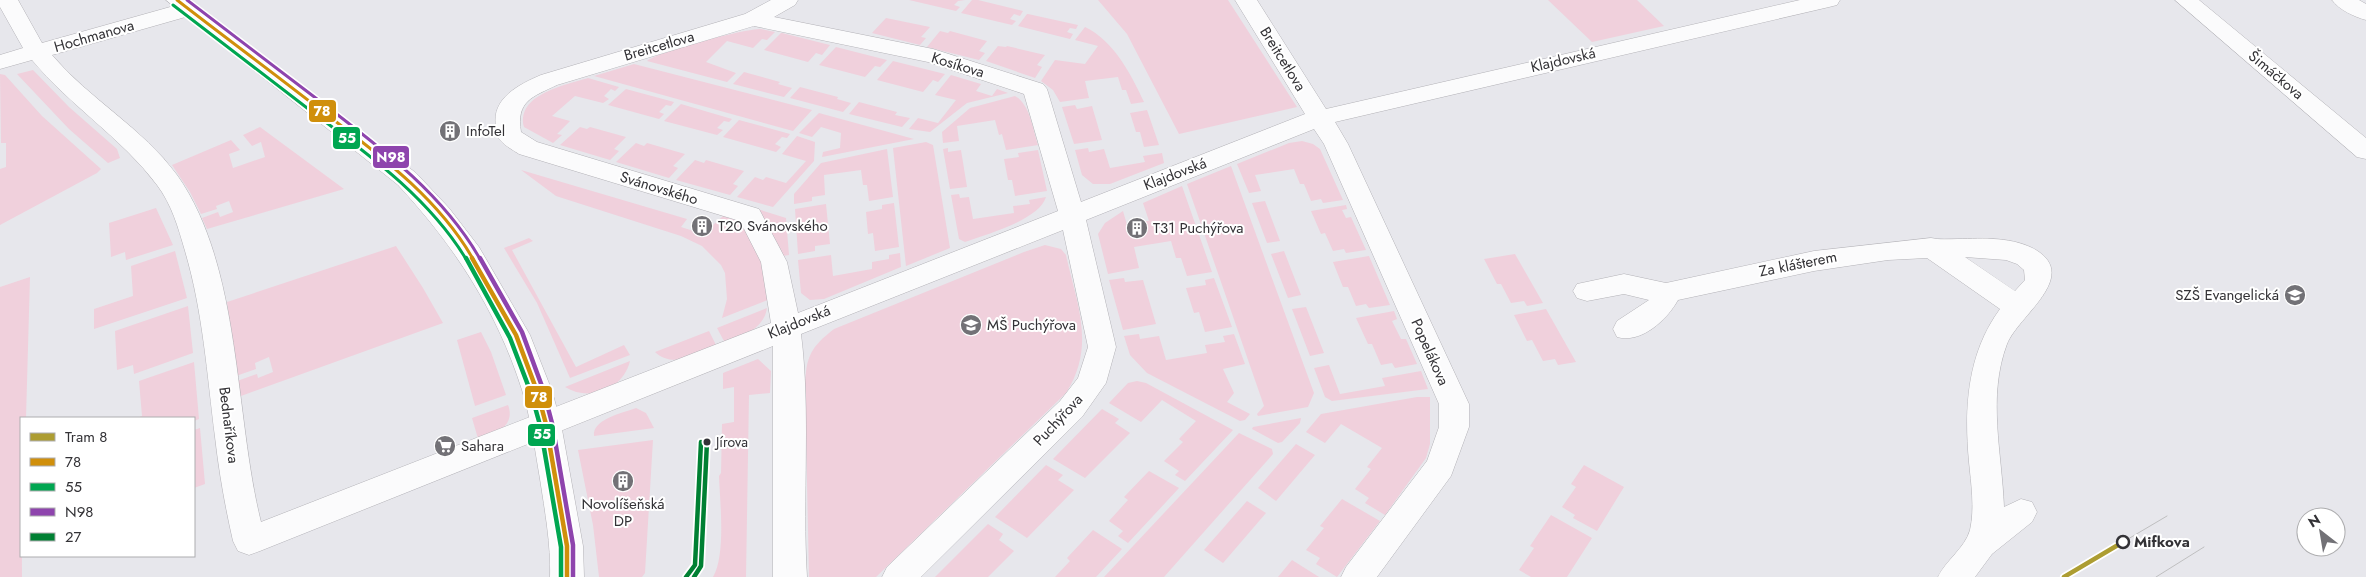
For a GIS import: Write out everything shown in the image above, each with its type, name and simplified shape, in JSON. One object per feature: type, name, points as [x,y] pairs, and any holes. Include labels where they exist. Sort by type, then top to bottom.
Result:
[{"type":"street","points":[[7,0],[37,52]]},
{"type":"street","name":"Breitcetlova","points":[[529,90],[549,80],[753,19],[787,0]]},
{"type":"street","points":[[1741,0],[1758,15]]},
{"type":"street","name":"Klajdovská","points":[[546,424],[1072,214],[1319,118],[1829,0]]},
{"type":"street","name":"Šimáčkova","points":[[2186,0],[2366,151]]},
{"type":"street","points":[[2342,0],[2366,13]]},
{"type":"street","name":"Breitcetlova","points":[[1253,1],[1319,118]]},
{"type":"street","points":[[182,5],[343,127],[407,179],[440,214],[470,254],[516,335],[537,391],[546,424],[567,546],[568,577]]},
{"type":"street","name":"Hochmanova","points":[[0,62],[37,52],[182,5]]},
{"type":"street","name":"Kosíkova","points":[[753,19],[933,56],[1035,89],[1072,214]]},
{"type":"street","name":"Bednaříkova","points":[[37,52],[91,106],[153,162],[181,202],[209,288],[239,504],[249,541],[546,424]]},
{"type":"street","name":"Svánovského","points":[[529,90],[514,102],[507,115],[509,134],[528,148],[750,215],[773,260],[785,328]]},
{"type":"street","name":"Popelákova","points":[[1319,118],[1336,144],[1454,404],[1454,427],[1440,467],[1358,577]]},
{"type":"street","name":"Puchýřova","points":[[898,577],[1047,434],[1091,383],[1102,347],[1072,214]]},
{"type":"street","points":[[1931,247],[2017,307]]},
{"type":"street","name":"Za klášterem","points":[[1587,291],[1624,284],[1666,293],[1787,264],[1859,253],[1931,247],[1998,248],[2013,251],[2028,259],[2036,266],[2040,274],[2038,282],[2017,307],[1992,345],[1981,402],[1982,447],[1988,522],[1981,544]]},
{"type":"street","points":[[1627,329],[1665,302],[1666,293]]},
{"type":"street","points":[[785,328],[789,411],[790,577]]},
{"type":"street","points":[[1955,577],[1981,544],[2021,512]]},
{"type":"shaded area","points":[[909,0],[965,0],[958,1],[954,5],[960,7],[956,11]]},
{"type":"shaded area","points":[[972,0],[1023,11],[1020,16],[1014,14],[1010,19],[1016,21],[1012,25],[961,13]]},
{"type":"shaded area","points":[[1098,0],[1228,0],[1297,107],[1179,134],[1127,34]]},
{"type":"shaded area","points":[[1548,0],[1637,0],[1664,26],[1592,42]]},
{"type":"shaded area","points":[[1027,14],[1078,25],[1076,29],[1070,28],[1067,32],[1073,34],[1070,39],[1018,26]]},
{"type":"shaded area","points":[[886,18],[930,27],[921,37],[926,38],[920,45],[872,33]]},
{"type":"shaded area","points":[[1085,27],[1105,41],[1113,50],[1133,80],[1144,102],[1131,104],[1126,90],[1122,90],[1118,77],[1085,81],[1089,98],[1060,102],[1053,90],[1041,81],[1055,60],[1085,64],[1098,46],[1075,40]]},
{"type":"shaded area","points":[[761,29],[775,32],[767,40],[762,39],[753,48],[727,41],[706,62],[736,73],[727,82],[647,61],[702,41]]},
{"type":"shaded area","points":[[940,31],[948,33],[950,31],[987,41],[979,51],[985,53],[979,60],[927,47]]},
{"type":"shaded area","points":[[781,33],[830,45],[822,55],[816,53],[808,62],[764,50]]},
{"type":"shaded area","points":[[998,46],[1007,46],[1045,55],[1037,65],[1042,67],[1035,78],[986,61]]},
{"type":"shaded area","points":[[836,47],[887,60],[880,67],[875,66],[865,77],[819,65]]},
{"type":"shaded area","points":[[893,61],[945,74],[938,82],[933,80],[923,92],[877,80]]},
{"type":"shaded area","points":[[634,64],[812,110],[793,131],[594,76]]},
{"type":"shaded area","points":[[33,70],[69,107],[117,149],[120,158],[108,163],[69,129],[17,74]]},
{"type":"shaded area","points":[[744,72],[780,82],[778,84],[792,88],[784,97],[733,84]]},
{"type":"shaded area","points":[[0,74],[5,75],[42,116],[101,169],[97,173],[0,225],[0,169],[6,167],[6,143],[1,143]]},
{"type":"shaded area","points":[[951,75],[981,84],[976,91],[992,96],[997,89],[1008,93],[967,103],[930,132],[909,129],[918,118],[938,123],[956,100],[935,95]]},
{"type":"shaded area","points":[[588,78],[619,87],[615,91],[611,89],[604,96],[609,99],[603,103],[575,96],[552,116],[570,121],[557,134],[562,135],[553,143],[524,127],[524,116],[528,106],[535,99],[556,88]]},
{"type":"shaded area","points":[[800,87],[838,97],[837,99],[851,103],[843,112],[790,98]]},
{"type":"shaded area","points":[[626,89],[674,102],[671,106],[666,105],[659,112],[664,114],[659,119],[608,105]]},
{"type":"shaded area","points":[[1015,96],[1028,111],[1038,145],[1006,150],[1002,134],[999,135],[995,120],[957,126],[959,141],[943,143],[942,132],[970,108]]},
{"type":"shaded area","points":[[859,102],[897,112],[895,115],[910,118],[902,127],[849,114]]},
{"type":"shaded area","points":[[681,104],[732,119],[729,122],[724,121],[717,128],[723,130],[717,135],[664,121]]},
{"type":"shaded area","points":[[1075,105],[1077,109],[1092,106],[1102,140],[1074,144],[1062,107]]},
{"type":"shaded area","points":[[1147,110],[1159,145],[1144,147],[1140,132],[1136,132],[1130,113]]},
{"type":"shaded area","points":[[819,113],[914,139],[822,157],[823,152],[840,148],[841,133],[821,127],[812,137],[799,133]]},
{"type":"shaded area","points":[[739,120],[790,134],[787,138],[782,137],[775,144],[781,147],[776,152],[723,137]]},
{"type":"shaded area","points":[[260,127],[344,189],[207,229],[202,218],[218,212],[220,217],[233,212],[229,201],[216,206],[217,209],[201,214],[190,192],[172,165],[231,140],[240,150],[229,154],[233,168],[265,157],[261,142],[252,146],[243,135]]},
{"type":"shaded area","points":[[580,127],[587,129],[590,127],[626,137],[614,149],[619,151],[610,160],[560,145]]},
{"type":"shaded area","points":[[797,136],[815,142],[814,161],[773,207],[737,197],[755,177],[763,180],[766,177],[786,183],[806,161],[782,154]]},
{"type":"shaded area","points":[[1302,141],[1313,144],[1320,149],[1343,200],[1323,203],[1321,199],[1311,201],[1304,184],[1300,184],[1294,169],[1255,175],[1261,191],[1249,193],[1237,164],[1289,143]]},
{"type":"shaded area","points":[[926,142],[933,145],[950,248],[906,266],[893,148]]},
{"type":"shaded area","points":[[636,143],[644,146],[647,143],[685,154],[673,166],[678,168],[669,178],[616,162]]},
{"type":"shaded area","points":[[948,148],[948,152],[961,150],[967,187],[950,189],[943,149]]},
{"type":"shaded area","points":[[1088,148],[1089,152],[1104,149],[1110,168],[1145,162],[1143,156],[1162,153],[1164,163],[1110,184],[1093,184],[1082,175],[1075,150]]},
{"type":"shaded area","points":[[887,149],[893,197],[869,201],[867,185],[863,185],[861,170],[824,175],[825,195],[812,197],[812,201],[794,204],[794,194],[821,163]]},
{"type":"shaded area","points":[[1038,150],[1047,191],[1015,196],[1012,180],[1008,180],[1004,159],[1019,157],[1018,153]]},
{"type":"shaded area","points":[[695,160],[704,163],[706,160],[744,171],[733,184],[738,186],[730,195],[676,180]]},
{"type":"shaded area","points":[[1231,166],[1314,393],[1308,407],[1258,416],[1257,414],[1264,406],[1187,184]]},
{"type":"shaded area","points":[[521,170],[687,219],[681,227],[703,234],[723,216],[736,221],[744,228],[756,247],[767,280],[770,299],[722,318],[727,299],[725,273],[721,265],[702,246],[681,236],[556,196]]},
{"type":"shaded area","points":[[1182,186],[1212,272],[1187,276],[1181,258],[1176,258],[1171,241],[1134,247],[1139,268],[1108,274],[1098,234],[1105,223],[1123,211],[1130,235],[1147,232],[1144,221],[1149,221],[1143,203]]},
{"type":"shaded area","points":[[959,194],[960,198],[969,197],[973,219],[1014,213],[1013,206],[1030,204],[1029,200],[1046,197],[1033,213],[1023,219],[965,242],[959,239],[951,195]]},
{"type":"shaded area","points":[[1265,201],[1280,241],[1267,243],[1252,203]]},
{"type":"shaded area","points":[[894,203],[899,247],[875,251],[873,233],[868,234],[866,212],[882,209],[882,205]]},
{"type":"shaded area","points":[[826,204],[830,244],[815,246],[815,251],[798,254],[795,209]]},
{"type":"shaded area","points":[[1346,205],[1347,209],[1342,210],[1346,218],[1351,217],[1366,250],[1346,253],[1344,249],[1333,251],[1325,233],[1321,234],[1311,211]]},
{"type":"shaded area","points":[[751,207],[786,218],[789,255],[783,256],[769,228]]},
{"type":"shaded area","points":[[156,208],[173,245],[126,260],[125,252],[111,257],[109,223]]},
{"type":"shaded area","points":[[529,238],[533,241],[512,250],[576,367],[624,345],[630,355],[570,378],[537,303],[504,248]]},
{"type":"shaded area","points":[[1045,245],[1061,249],[1066,255],[1079,308],[1082,342],[1080,359],[1075,376],[1066,393],[876,577],[809,577],[805,386],[807,367],[815,347],[834,329]]},
{"type":"shaded area","points":[[396,246],[443,323],[241,396],[237,381],[257,374],[258,378],[273,372],[269,357],[255,363],[256,369],[236,376],[227,302]]},
{"type":"shaded area","points":[[175,251],[187,298],[94,329],[94,309],[133,296],[131,266]]},
{"type":"shaded area","points":[[1284,251],[1301,295],[1288,298],[1271,254]]},
{"type":"shaded area","points":[[900,253],[901,267],[824,299],[810,300],[801,293],[798,260],[831,255],[833,276],[872,269],[872,262],[889,259],[889,255]]},
{"type":"shaded area","points":[[1515,254],[1543,303],[1527,306],[1524,301],[1511,303],[1501,284],[1497,284],[1484,259]]},
{"type":"shaded area","points":[[1369,256],[1390,305],[1369,308],[1366,304],[1356,306],[1348,287],[1343,287],[1333,262]]},
{"type":"shaded area","points":[[30,277],[26,417],[20,417],[20,557],[22,557],[22,577],[0,577],[0,287]]},
{"type":"shaded area","points":[[1124,278],[1125,282],[1143,280],[1156,324],[1123,330],[1109,280]]},
{"type":"shaded area","points":[[1214,278],[1232,327],[1205,332],[1199,312],[1194,313],[1186,288],[1206,285],[1205,280]]},
{"type":"shaded area","points":[[188,306],[193,353],[134,374],[133,365],[117,370],[115,331]]},
{"type":"shaded area","points":[[1306,307],[1324,353],[1310,356],[1292,309]]},
{"type":"shaded area","points":[[767,308],[762,321],[751,331],[725,343],[717,328]]},
{"type":"shaded area","points":[[1546,309],[1576,362],[1558,365],[1555,359],[1543,361],[1532,340],[1527,341],[1514,315]]},
{"type":"shaded area","points":[[1394,311],[1397,319],[1392,321],[1401,339],[1406,339],[1417,364],[1395,368],[1392,363],[1381,365],[1372,344],[1368,344],[1356,318]]},
{"type":"shaded area","points":[[709,331],[717,347],[677,360],[662,357],[655,352]]},
{"type":"shaded area","points":[[481,332],[491,352],[506,395],[475,406],[457,340]]},
{"type":"shaded area","points":[[1139,334],[1140,339],[1159,336],[1166,360],[1207,353],[1205,345],[1225,342],[1223,336],[1234,334],[1245,364],[1223,369],[1234,393],[1227,402],[1250,414],[1245,420],[1240,421],[1147,373],[1130,355],[1124,336]]},
{"type":"shaded area","points":[[758,359],[771,371],[770,393],[749,395],[746,577],[713,577],[720,556],[721,542],[719,476],[721,473],[722,424],[734,422],[734,387],[723,389],[723,373]]},
{"type":"shaded area","points":[[630,361],[620,379],[613,386],[604,390],[584,393],[565,387]]},
{"type":"shaded area","points":[[194,362],[199,419],[195,421],[195,417],[140,417],[142,416],[139,381]]},
{"type":"shaded area","points":[[1329,365],[1340,394],[1385,386],[1382,378],[1421,371],[1428,389],[1332,401],[1325,397],[1314,368]]},
{"type":"shaded area","points":[[1137,381],[1146,383],[1233,430],[1185,481],[1175,475],[1179,471],[1164,461],[1183,442],[1179,439],[1196,421],[1162,400],[1141,422],[1109,403],[1128,383]]},
{"type":"shaded area","points":[[1417,397],[1430,397],[1430,444],[1426,458],[1385,515],[1365,503],[1369,498],[1355,489],[1371,469],[1367,467],[1382,448],[1341,424],[1325,443],[1306,432],[1321,414]]},
{"type":"shaded area","points":[[508,405],[510,412],[507,424],[479,442],[472,418]]},
{"type":"shaded area","points":[[636,408],[646,413],[654,428],[594,436],[598,425],[603,421]]},
{"type":"shaded area","points":[[1102,409],[1119,419],[1115,423],[1130,433],[1085,478],[1053,459]]},
{"type":"shaded area","points":[[1301,418],[1300,423],[1282,442],[1278,443],[1252,429],[1253,427]]},
{"type":"shaded area","points":[[200,428],[205,484],[195,488],[195,430]]},
{"type":"shaded area","points":[[1239,433],[1272,449],[1273,454],[1164,577],[1104,577]]},
{"type":"shaded area","points":[[653,440],[645,573],[642,577],[599,577],[593,525],[578,450]]},
{"type":"shaded area","points":[[1296,444],[1315,455],[1276,501],[1258,488]]},
{"type":"shaded area","points":[[1046,465],[1063,475],[1058,480],[1074,490],[1027,538],[995,517]]},
{"type":"shaded area","points":[[1584,465],[1624,487],[1597,531],[1573,518],[1575,515],[1562,507],[1576,487],[1571,484]]},
{"type":"shaded area","points":[[1149,471],[1179,488],[1128,543],[1118,536],[1123,531],[1109,521],[1128,500],[1124,497]]},
{"type":"shaded area","points":[[1342,499],[1380,521],[1337,577],[1316,564],[1320,558],[1306,550],[1324,528],[1320,526]]},
{"type":"shaded area","points":[[1247,501],[1266,513],[1223,563],[1204,550]]},
{"type":"shaded area","points":[[1551,515],[1592,538],[1567,577],[1531,577],[1519,570],[1534,548],[1530,546]]},
{"type":"shaded area","points":[[988,524],[1003,534],[999,540],[1014,551],[988,577],[935,577]]},
{"type":"shaded area","points":[[1093,530],[1122,549],[1096,577],[1055,577],[1070,561],[1067,558]]},
{"type":"shaded area","points":[[1292,560],[1319,577],[1278,577]]},
{"type":"tram line","points":[[2123,542],[2167,516]]},
{"type":"tram line","name":"8","points":[[2064,577],[2123,542]]},
{"type":"tram line","points":[[2156,577],[2204,547]]},
{"type":"transit line","name":"78","points":[[177,0],[343,127],[407,179],[440,214],[470,254],[516,335],[537,391],[546,424],[567,546],[567,577]]},
{"type":"transit line","name":"N98","points":[[187,0],[347,122],[411,174],[445,210],[475,250],[522,332],[543,389],[552,423],[573,545],[573,577]]},
{"type":"transit line","name":"55","points":[[173,5],[339,132],[403,184],[435,218],[465,257],[510,338],[531,393],[540,425],[561,547],[561,577]]},
{"type":"transit line","name":"27","points":[[686,577],[695,565],[701,442]]},
{"type":"transit line","points":[[694,577],[701,566],[707,442]]},
{"type":"place","name":"InfoTel","points":[[450,131]]},
{"type":"place","name":"T20 Svánovského","points":[[702,226]]},
{"type":"place","name":"T31 Puchýřova","points":[[1137,228]]},
{"type":"place","name":"SZŠ Evangelická","points":[[2295,295]]},
{"type":"place","name":"MŠ Puchýřova","points":[[971,325]]},
{"type":"place","name":"Jírova","points":[[707,442]]},
{"type":"place","name":"Sahara","points":[[445,446]]},
{"type":"place","name":"Novolíšeňská DP","points":[[623,481]]},
{"type":"place","name":"Mifkova","points":[[2123,542]]}]
